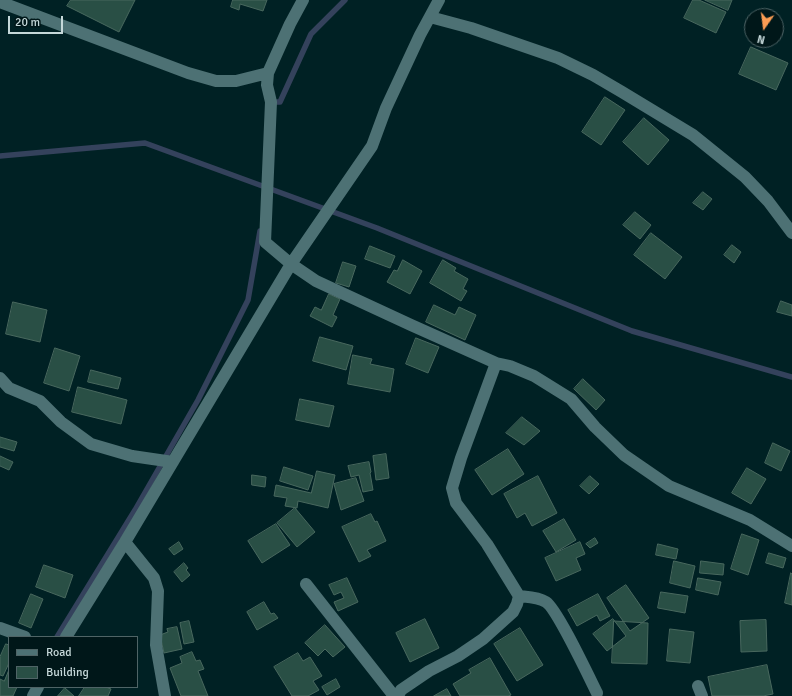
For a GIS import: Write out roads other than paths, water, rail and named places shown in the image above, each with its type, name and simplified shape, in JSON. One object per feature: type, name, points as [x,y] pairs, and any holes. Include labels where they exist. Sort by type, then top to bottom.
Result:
[{"type":"street","points":[[303,0],[268,72],[267,85],[271,102],[266,242],[291,264],[316,281],[496,363],[510,366],[534,376],[571,399],[595,427],[624,455],[669,486],[750,520],[792,546]]},
{"type":"street","points":[[67,636],[125,542],[291,264],[372,146],[386,108],[420,35],[439,0]]},
{"type":"street","points":[[0,2],[188,73],[216,81],[236,81],[268,72]]},
{"type":"street","points":[[430,16],[471,28],[558,58],[593,75],[622,92],[693,135],[745,177],[768,201],[792,233]]},
{"type":"street","points":[[398,696],[401,690],[429,671],[458,656],[483,639],[513,612],[517,604],[519,596],[487,544],[456,504],[452,488],[461,458],[496,363]]},
{"type":"street","points":[[0,378],[9,388],[40,400],[61,422],[91,444],[132,456],[173,462]]},
{"type":"street","points":[[125,542],[154,578],[158,591],[156,645],[165,696]]},
{"type":"street","points":[[306,584],[394,696]]},
{"type":"street","points":[[519,596],[538,598],[547,603],[559,621],[597,693]]},
{"type":"street","points":[[0,628],[22,636]]},
{"type":"waterway","points":[[271,102],[280,102],[311,34],[345,0]]},
{"type":"waterway","points":[[0,156],[145,143],[377,228],[632,331],[792,377]]},
{"type":"waterway","points":[[58,636],[135,510],[198,400],[248,300],[260,231]]}]
